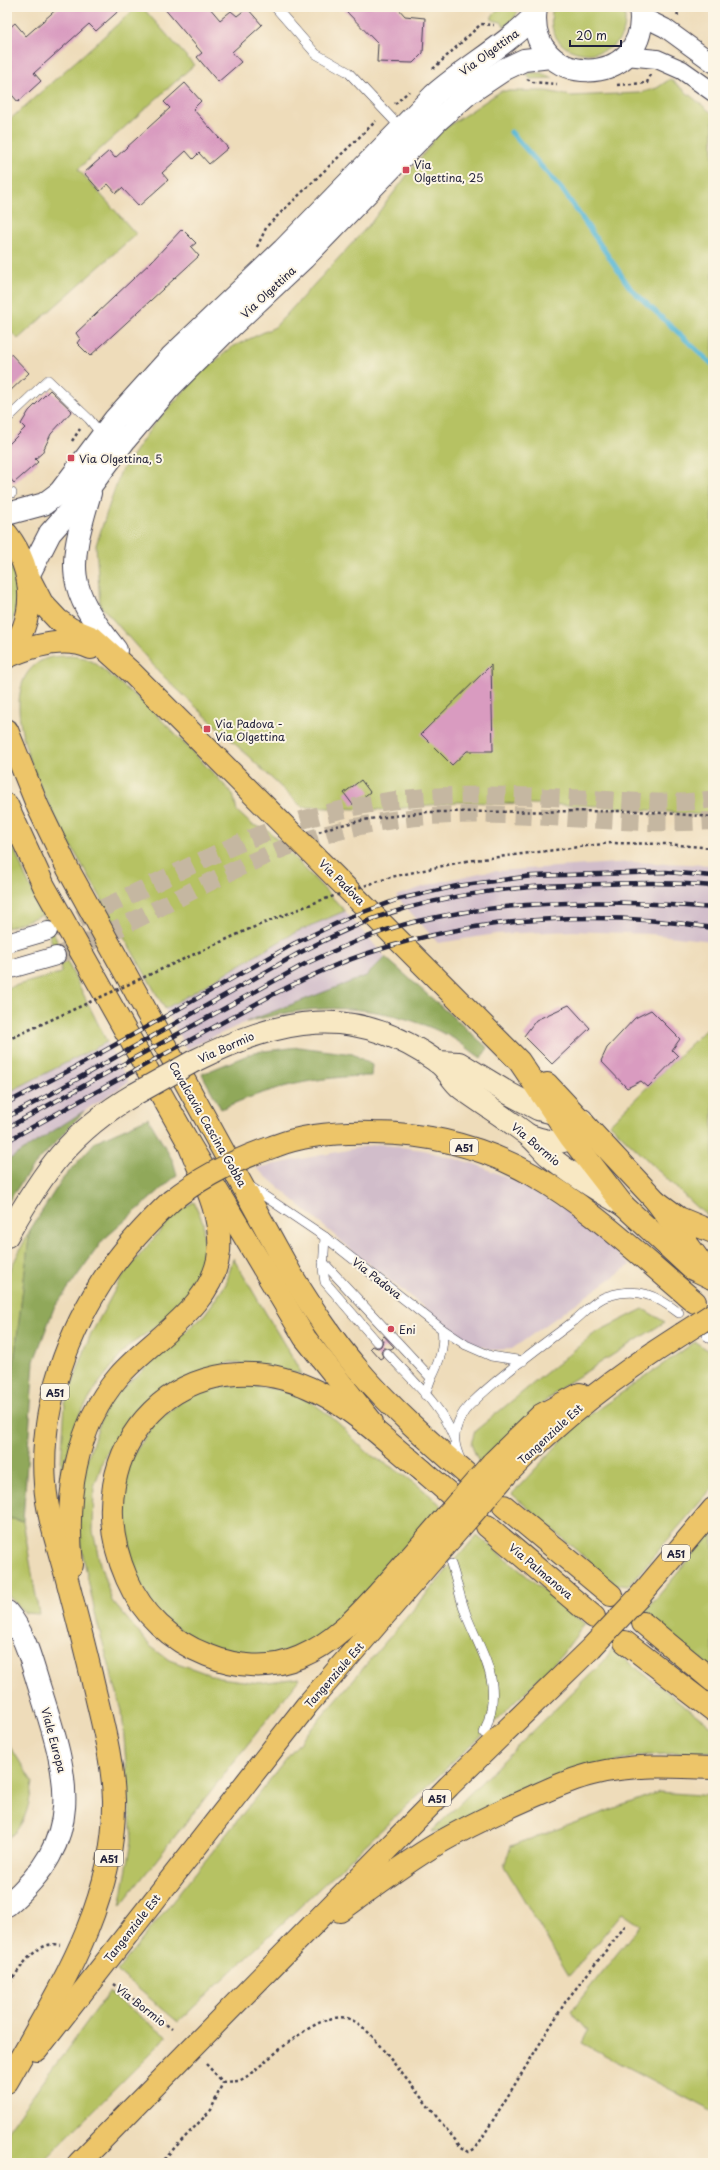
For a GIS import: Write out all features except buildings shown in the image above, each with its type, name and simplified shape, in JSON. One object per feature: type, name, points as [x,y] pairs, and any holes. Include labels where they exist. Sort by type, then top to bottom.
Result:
[{"type":"main road","points":[[7,534],[20,554],[28,576],[30,599],[28,612],[21,634],[7,655]]},
{"type":"main road","name":"Via Padova","points":[[28,576],[42,603],[58,620],[71,629],[93,638],[125,667],[300,839],[523,1066],[555,1114],[576,1129],[656,1201],[713,1278]]},
{"type":"main road","name":"Via Padova","points":[[7,655],[50,644],[70,642],[86,646],[125,667]]},
{"type":"main road","name":"Cavalcavia Cascina Gobba","points":[[7,730],[24,776],[54,843],[178,1071],[291,1274],[325,1326],[356,1367],[401,1416],[469,1476]]},
{"type":"main road","points":[[7,805],[44,886],[188,1142],[305,1338],[364,1414],[423,1471],[453,1514],[343,1631],[322,1646],[299,1658],[265,1665],[242,1665],[219,1660],[190,1648],[165,1631],[154,1620],[136,1597],[121,1566],[113,1540],[111,1501],[114,1479],[119,1461],[132,1437],[146,1418],[168,1398],[202,1382],[221,1376],[238,1373],[287,1379],[319,1393],[346,1409],[423,1471]]},
{"type":"main road","name":"Via Bormio","points":[[7,1236],[44,1173],[65,1148],[99,1117],[194,1061],[238,1040],[291,1024],[327,1022],[342,1023],[394,1036],[437,1062],[447,1070],[460,1087],[530,1136],[556,1162],[591,1187],[623,1205]]},
{"type":"main road","name":"Via Bormio","points":[[437,1062],[459,1063],[538,1109],[555,1114]]},
{"type":"main road","points":[[523,1066],[548,1085],[576,1129],[555,1142],[530,1136]]},
{"type":"main road","name":"Via Padova","points":[[576,1129],[623,1205],[691,1268],[713,1278]]},
{"type":"main road","name":"A51","points":[[7,2082],[85,1939],[102,1889],[111,1844],[114,1801],[112,1771],[77,1614],[49,1514],[45,1483],[46,1435],[52,1402],[64,1358],[79,1322],[101,1283],[131,1242],[171,1201],[191,1186],[220,1169],[275,1146],[321,1135],[361,1132],[396,1133],[453,1143],[507,1161],[543,1180],[581,1205],[628,1243],[685,1316]]},
{"type":"main road","points":[[77,1614],[71,1557],[70,1515],[76,1464],[89,1425],[99,1405],[118,1378],[201,1298],[212,1279],[217,1262],[219,1231],[217,1217],[188,1142]]},
{"type":"main road","points":[[656,1201],[679,1218],[713,1232]]},
{"type":"main road","name":"Tangenziale Est","points":[[7,2088],[307,1705],[453,1514],[499,1469],[552,1430],[685,1316],[713,1314]]},
{"type":"main road","points":[[504,1506],[611,1595]]},
{"type":"main road","name":"A51","points":[[79,2163],[449,1786],[591,1648],[639,1597],[713,1509]]},
{"type":"main road","name":"Via Palmanova","points":[[487,1526],[594,1617]]},
{"type":"main road","points":[[642,1623],[713,1681]]},
{"type":"main road","points":[[625,1642],[713,1710]]},
{"type":"main road","points":[[287,1950],[395,1871],[437,1844],[508,1806],[554,1786],[592,1774],[608,1771],[666,1766],[713,1768]]},
{"type":"street","name":"Via Olgettina","points":[[9,499],[40,506],[55,497],[102,436],[171,357],[289,244],[447,84],[500,46],[535,11]]},
{"type":"street","points":[[535,11],[540,42],[551,56],[566,67],[588,71],[610,67],[626,56],[638,38],[641,11],[713,63]]},
{"type":"street","name":"Via Olgettina","points":[[28,576],[50,533],[93,483],[140,422],[192,364],[308,254],[452,106],[493,76],[518,62],[551,56]]},
{"type":"street","points":[[626,56],[657,59],[682,70],[713,92]]},
{"type":"street","points":[[93,483],[77,539],[74,562],[76,579],[88,614],[125,667]]},
{"type":"street","points":[[7,944],[48,931]]},
{"type":"street","points":[[7,970],[56,956]]},
{"type":"street","name":"Viale Europa","points":[[7,1612],[18,1627],[28,1653],[56,1741],[64,1779],[65,1803],[63,1824],[49,1858],[7,1905]]},
{"type":"lane","points":[[275,7],[316,54],[348,72],[402,128]]},
{"type":"lane","points":[[7,419],[48,380],[89,419],[102,436]]},
{"type":"lane","name":"Via Padova","points":[[239,1179],[325,1237],[442,1329],[479,1352],[491,1356],[523,1361]]},
{"type":"lane","points":[[325,1237],[323,1275],[329,1288],[377,1342]]},
{"type":"lane","points":[[324,1262],[431,1378]]},
{"type":"lane","points":[[454,1438],[458,1423],[474,1402],[523,1361],[608,1296],[630,1293],[652,1295],[663,1300],[685,1316]]},
{"type":"lane","points":[[426,1395],[431,1378],[440,1358],[443,1344],[442,1329]]},
{"type":"lane","points":[[387,1353],[444,1417],[454,1438],[458,1454],[469,1476]]},
{"type":"lane","points":[[451,1564],[467,1617],[488,1664],[492,1714],[484,1733]]},
{"type":"path","points":[[300,839],[332,827],[369,819],[427,812],[638,811],[713,817]]},
{"type":"path","points":[[7,1040],[247,930],[319,901],[391,877],[466,861],[611,844],[666,844],[713,848]]},
{"type":"path","points":[[223,2082],[238,2081],[246,2077],[309,2028],[331,2019],[348,2018],[355,2021],[372,2036],[460,2146],[469,2152],[476,2148],[566,2001],[626,1925]]},
{"type":"path","points":[[7,1988],[21,1966],[35,1952],[48,1945],[55,1944],[64,1946]]},
{"type":"path","name":"Via Bormio","points":[[110,1981],[172,2029]]},
{"type":"path","points":[[206,2064],[223,2082]]},
{"type":"path","points":[[160,2163],[211,2110],[223,2082]]},
{"type":"shaded area","points":[[631,862],[713,865],[713,941],[650,934],[573,931],[496,934],[438,943],[396,896],[435,883],[484,872]]},
{"type":"shaded area","points":[[345,911],[385,957],[377,967],[366,976],[246,1022],[187,1049],[165,1009],[296,932]]},
{"type":"shaded area","points":[[107,1042],[129,1082],[7,1161],[7,1093]]},
{"type":"shaded area","points":[[378,1144],[423,1150],[475,1164],[517,1182],[575,1215],[630,1265],[512,1349],[492,1350],[470,1343],[362,1259],[256,1168]]},
{"type":"green space","points":[[137,7],[142,7],[194,65],[78,169],[136,234],[18,339],[7,328],[7,122]]},
{"type":"green space","points":[[501,7],[520,7],[515,17],[505,27],[501,22],[492,20],[492,16]]},
{"type":"green space","points":[[553,7],[623,7],[625,27],[617,42],[605,50],[589,54],[573,51],[560,42],[552,28]]},
{"type":"green space","points":[[527,73],[541,73],[553,78],[530,79]]},
{"type":"green space","points":[[670,79],[713,114],[713,816],[603,806],[457,802],[387,810],[302,807],[161,674],[100,605],[96,545],[120,473],[153,425],[199,375],[232,347],[275,327],[369,225],[441,131],[501,91],[546,91],[571,96],[640,93],[657,88]]},
{"type":"green space","points":[[7,557],[14,576],[17,595],[14,615],[7,633]]},
{"type":"green space","points":[[57,656],[85,658],[95,663],[149,707],[233,794],[237,811],[251,824],[270,832],[345,911],[296,932],[165,1009],[55,817],[29,758],[21,729],[19,702],[24,679],[29,671],[39,662],[48,658]]},
{"type":"green space","points":[[7,832],[26,878],[107,1042],[7,1093],[7,988],[61,973],[61,968],[42,915],[7,928]]},
{"type":"green space","points":[[385,957],[488,1048],[481,1058],[451,1037],[433,1028],[414,1021],[374,1012],[354,1009],[313,1009],[246,1022],[366,976]]},
{"type":"green space","points":[[708,1027],[713,1033],[713,1219],[697,1208],[610,1124]]},
{"type":"green space","points":[[299,1047],[353,1054],[372,1065],[371,1076],[332,1078],[294,1084],[239,1101],[221,1109],[202,1074],[255,1052]]},
{"type":"green space","points":[[84,1111],[31,1169],[7,1203],[7,1161]]},
{"type":"green space","points":[[148,1118],[173,1161],[177,1175],[103,1240],[54,1308],[34,1361],[23,1521],[7,1518],[7,1420],[30,1230],[61,1181],[96,1141]]},
{"type":"green space","points":[[194,1202],[203,1222],[204,1260],[193,1292],[165,1321],[128,1346],[99,1383],[80,1414],[60,1480],[65,1404],[90,1336],[123,1275],[177,1211]]},
{"type":"green space","points":[[30,1230],[7,1420],[7,1276]]},
{"type":"green space","points":[[233,1258],[302,1374],[231,1362],[170,1388],[146,1405],[105,1455],[94,1487],[93,1531],[100,1564],[112,1601],[150,1646],[169,1660],[219,1678],[260,1683],[300,1678],[120,1906],[132,1841],[122,1711],[97,1622],[76,1523],[85,1465],[107,1403],[205,1314],[226,1284]]},
{"type":"green space","points":[[643,1309],[665,1322],[565,1385],[538,1407],[480,1465],[471,1444],[475,1431],[595,1333]]},
{"type":"green space","points":[[695,1342],[713,1353],[713,1487],[628,1586],[615,1584],[512,1494],[578,1423]]},
{"type":"green space","points":[[221,1386],[254,1386],[282,1390],[308,1401],[336,1421],[370,1454],[411,1480],[444,1508],[345,1616],[304,1647],[271,1657],[217,1652],[160,1618],[123,1554],[123,1470],[156,1421],[189,1396]]},
{"type":"green space","points":[[7,1518],[23,1521],[39,1614],[25,1613],[7,1594]]},
{"type":"green space","points":[[713,1531],[713,1669],[643,1614]]},
{"type":"green space","points":[[477,1535],[585,1624],[560,1657],[484,1733],[178,2022],[117,1971],[300,1742]]},
{"type":"green space","points":[[612,1649],[713,1728],[713,1753],[696,1752],[637,1756],[540,1784],[446,1830],[431,1832],[604,1661]]},
{"type":"green space","points":[[7,1741],[33,1783],[28,1807],[23,1821],[19,1828],[7,1839]]},
{"type":"green space","points":[[659,1792],[713,1796],[713,2112],[582,2043],[588,2031],[571,2011],[640,1925],[622,1913],[569,1976],[504,1866],[511,1846]]},
{"type":"green space","points":[[109,1992],[167,2037],[41,2163],[7,2163],[7,2131]]},
{"type":"waterway","points":[[511,132],[564,192],[631,289],[713,365]]},
{"type":"tunnel","points":[[54,929],[105,907],[257,836],[292,823],[348,808],[404,799],[450,796],[520,796],[667,803],[713,799]]},
{"type":"tunnel","points":[[56,956],[112,931],[249,863],[311,839],[358,826],[413,818],[456,815],[541,816],[627,821],[713,821]]},
{"type":"railway","points":[[7,1103],[74,1068],[295,943],[350,917],[399,899],[457,886],[532,876],[666,872],[713,876]]},
{"type":"railway","points":[[7,1117],[49,1095],[299,953],[329,938],[381,916],[435,901],[490,891],[518,888],[643,883],[713,886]]},
{"type":"railway","points":[[7,1128],[305,964],[347,945],[389,929],[418,921],[454,914],[491,908],[528,905],[602,902],[713,908]]},
{"type":"railway","points":[[7,1141],[272,995],[311,976],[364,954],[418,939],[502,923],[587,918],[671,922],[713,928]]},
{"type":"place","name":"Via Olgettina, 25","points":[[406,170]]},
{"type":"place","name":"Via Olgettina, 5","points":[[71,458]]},
{"type":"place","name":"Via Padova - Via Olgettina","points":[[207,729]]},
{"type":"place","name":"Eni","points":[[391,1329]]}]
